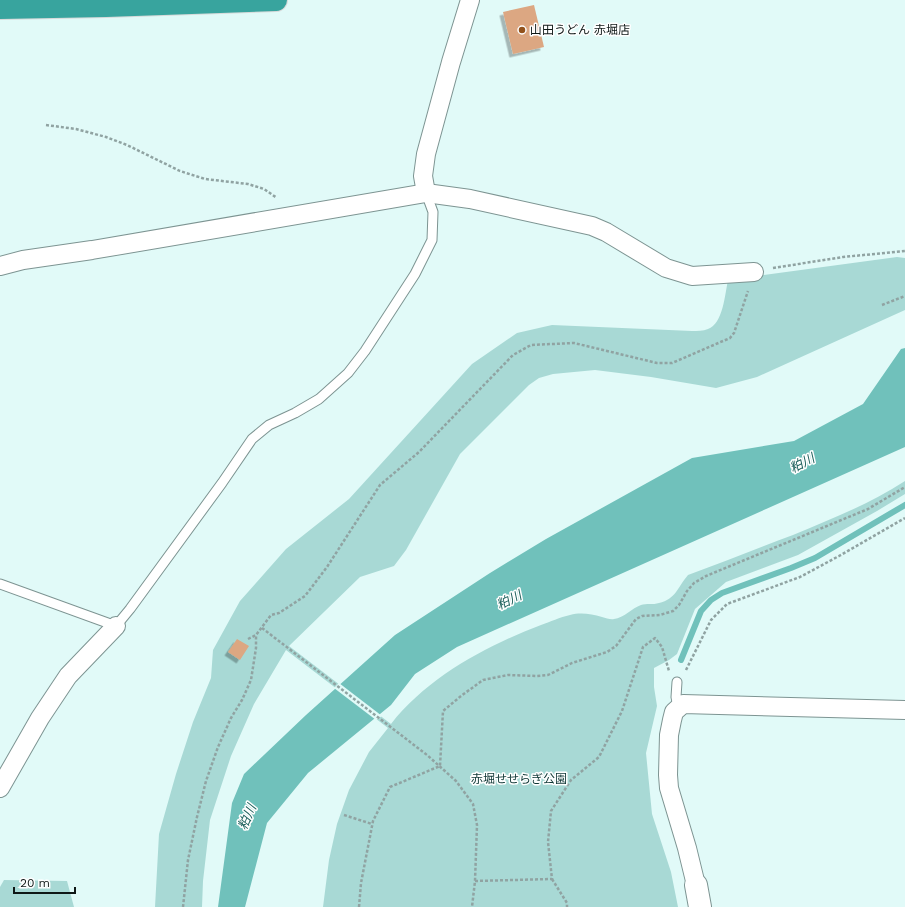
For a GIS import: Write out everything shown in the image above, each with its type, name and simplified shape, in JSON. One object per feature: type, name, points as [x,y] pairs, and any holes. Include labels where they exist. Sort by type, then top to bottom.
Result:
[{"type":"highway","points":[[0,8],[276,0]]},
{"type":"street","points":[[426,192],[423,176],[426,154],[451,62],[470,0]]},
{"type":"street","points":[[0,266],[23,260],[92,250],[426,192],[470,199],[592,226],[606,232],[666,268],[692,276],[754,272]]},
{"type":"street","points":[[0,788],[40,718],[68,676],[116,626]]},
{"type":"street","points":[[700,907],[687,848],[669,788],[669,735],[674,712],[678,707],[683,704],[905,710]]},
{"type":"lane","points":[[0,584],[116,626],[135,603],[252,439],[269,425],[294,413],[319,398],[348,373],[366,351],[415,274],[432,240],[432,212],[426,192]]},
{"type":"lane","points":[[677,682],[676,697],[678,707]]},
{"type":"path","points":[[46,125],[76,128],[106,137],[127,145],[180,171],[205,179],[248,184],[264,189],[279,199],[286,216]]},
{"type":"path","points":[[248,640],[263,629],[271,615],[279,613],[305,596],[327,567],[380,485],[419,452],[513,355],[531,344],[574,343],[657,363],[672,363],[730,338],[734,333],[754,272],[777,266],[836,258],[905,252]]},
{"type":"path","points":[[882,305],[905,296]]},
{"type":"path","points":[[440,766],[443,711],[483,680],[508,675],[548,675],[572,663],[607,652],[616,646],[636,619],[642,616],[660,615],[673,611],[694,583],[868,509],[905,487]]},
{"type":"path","points":[[567,907],[567,903],[552,879],[548,842],[551,811],[571,780],[599,757],[622,711],[643,647],[655,638],[662,647],[672,678],[677,682],[685,673],[711,620],[727,604],[800,577],[905,518]]},
{"type":"path","points":[[263,629],[427,755],[456,781],[473,804],[477,825],[475,881],[472,907]]},
{"type":"path","points":[[183,907],[188,860],[206,781],[218,747],[251,680],[256,648],[256,635]]},
{"type":"path","points":[[358,907],[360,883],[373,820],[390,787],[440,766]]},
{"type":"path","points":[[344,815],[372,824]]},
{"type":"path","points":[[475,881],[552,879]]},
{"type":"green space","name":"赤堀せせらぎ公園","points":[[897,257],[905,258],[905,310],[757,377],[716,388],[651,377],[595,370],[553,374],[539,378],[529,385],[460,454],[406,550],[394,566],[360,577],[289,646],[391,724],[406,707],[440,678],[479,653],[520,633],[566,616],[586,614],[613,619],[621,617],[641,605],[657,604],[665,601],[673,596],[688,575],[836,517],[878,497],[905,481],[905,494],[877,511],[798,555],[726,582],[695,609],[677,654],[654,668],[654,687],[657,706],[646,753],[652,814],[671,872],[678,907],[323,907],[329,860],[337,824],[349,790],[369,752],[388,728],[286,650],[254,704],[231,756],[210,820],[203,881],[202,907],[155,907],[159,834],[193,722],[211,678],[213,650],[240,601],[286,549],[349,499],[472,364],[517,333],[552,325],[692,331],[706,330],[713,326],[720,315],[728,280]]},
{"type":"green space","points":[[4,880],[67,881],[74,907],[0,907],[0,887]]},
{"type":"water","name":"粕川","points":[[905,348],[905,447],[457,647],[415,674],[391,705],[308,773],[267,823],[245,907],[218,907],[232,803],[244,774],[306,715],[395,635],[490,573],[546,539],[692,458],[794,441],[863,404],[901,349]]},
{"type":"pier","points":[[339,683],[382,716],[376,720],[334,688]]},
{"type":"building","points":[[534,5],[544,47],[513,54],[503,12]]},
{"type":"building","points":[[237,639],[249,646],[240,660],[228,652]]},
{"type":"waterway","points":[[681,660],[701,611],[711,600],[722,593],[815,558],[905,505]]},
{"type":"place","name":"山田うどん 赤堀店","points":[[522,30]]}]
